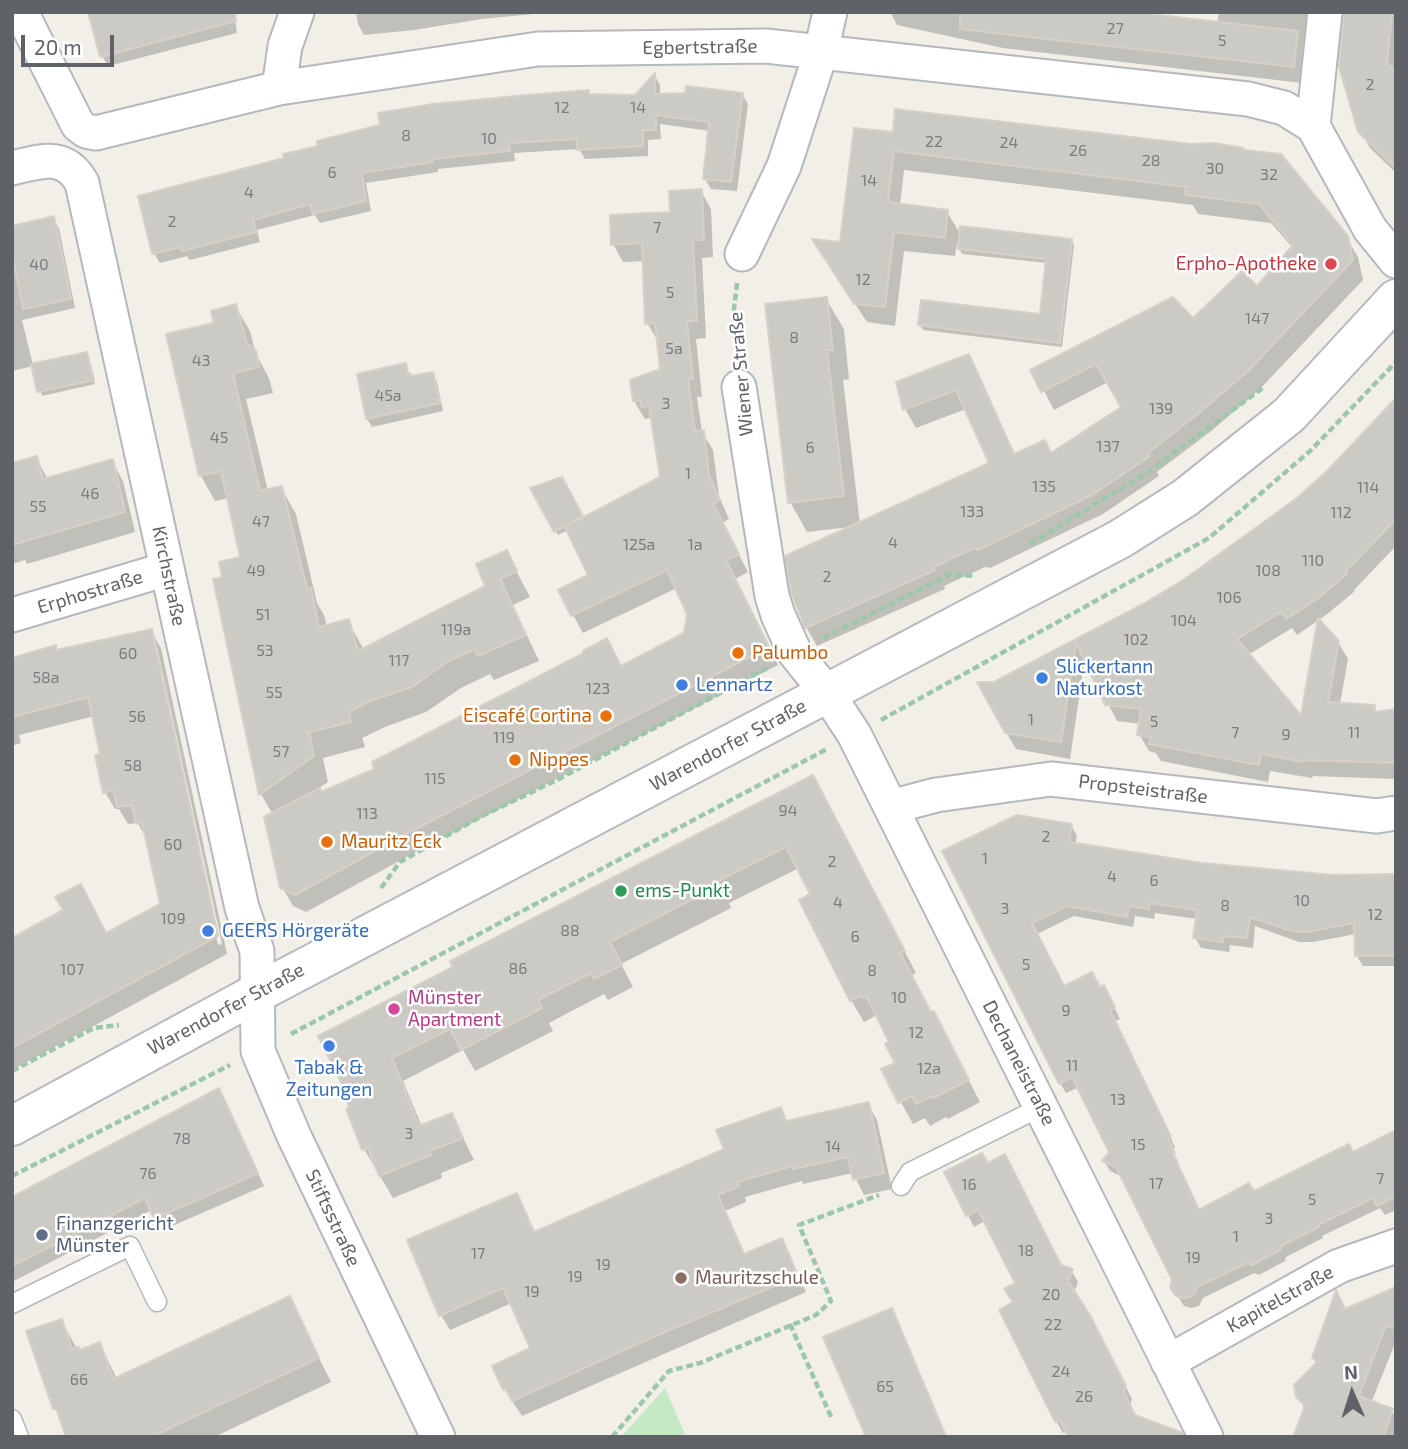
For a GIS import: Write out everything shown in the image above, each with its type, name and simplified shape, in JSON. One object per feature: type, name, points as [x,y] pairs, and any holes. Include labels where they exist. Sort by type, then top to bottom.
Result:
[{"type":"main road","name":"Warendorfer Straße","points":[[12,1126],[257,993],[1120,539],[1224,470],[1289,415],[1396,299]]},
{"type":"street","name":"Egbertstraße","points":[[21,12],[73,116],[78,125],[86,131],[109,131],[279,88],[538,49],[766,46],[1248,99],[1284,108],[1313,126]]},
{"type":"street","points":[[279,88],[285,46],[297,12]]},
{"type":"street","points":[[742,254],[784,166],[821,52],[830,12]]},
{"type":"street","points":[[1325,12],[1313,126],[1370,229],[1396,261]]},
{"type":"street","name":"Kirchstraße","points":[[12,168],[38,161],[53,161],[67,164],[76,172],[82,183],[242,908],[257,951],[257,993]]},
{"type":"street","name":"Wiener Straße","points":[[739,387],[772,596],[795,653],[827,692]]},
{"type":"street","name":"Erphostraße","points":[[12,615],[167,569]]},
{"type":"street","name":"Dechaneistraße","points":[[827,692],[855,734],[1206,1437]]},
{"type":"street","name":"Propsteistraße","points":[[891,807],[936,795],[1051,779],[1377,816],[1396,813]]},
{"type":"street","name":"Stiftsstraße","points":[[257,993],[258,1051],[306,1160],[438,1437]]},
{"type":"street","name":"Kapitelstraße","points":[[1168,1362],[1339,1266],[1396,1246]]},
{"type":"lane","points":[[901,1186],[910,1172],[1041,1107]]},
{"type":"lane","points":[[12,1304],[130,1246],[157,1302]]},
{"type":"lane","points":[[12,1419],[19,1437]]},
{"type":"path","name":"Wiener Straße","points":[[739,387],[733,318],[742,254]]},
{"type":"path","points":[[12,1176],[258,1051],[855,734],[1209,538],[1310,451],[1396,362]]},
{"type":"path","points":[[1028,545],[1147,473],[1268,383]]},
{"type":"path","points":[[378,891],[400,862],[482,816],[557,780],[795,653],[951,575],[975,576],[985,570]]},
{"type":"path","points":[[12,1071],[94,1028],[118,1026],[129,1021]]},
{"type":"path","points":[[612,1437],[669,1371],[700,1363],[816,1315],[831,1301],[799,1225],[901,1186]]},
{"type":"path","points":[[790,1324],[832,1419]]},
{"type":"green space","points":[[665,1388],[686,1437],[621,1437]]},
{"type":"building","points":[[88,12],[235,12],[236,21],[100,57]]},
{"type":"building","points":[[960,12],[1150,12],[1298,31],[1294,67],[960,29]]},
{"type":"building","points":[[1344,12],[1392,12],[1387,63],[1396,72],[1396,168],[1358,132],[1339,67]]},
{"type":"building","points":[[655,73],[655,94],[685,93],[686,86],[743,93],[731,182],[703,179],[709,122],[656,115],[656,130],[643,130],[643,146],[577,150],[577,139],[509,143],[510,151],[433,159],[433,162],[362,173],[366,201],[313,214],[310,204],[253,220],[256,232],[182,251],[181,247],[152,254],[138,196],[284,158],[283,154],[318,146],[317,141],[380,125],[378,113],[433,104],[589,90],[589,94],[635,95]]},
{"type":"building","points":[[895,109],[1191,144],[1214,143],[1244,148],[1243,150],[1281,154],[1348,236],[1353,260],[1248,371],[1148,453],[1150,456],[1092,495],[805,628],[791,592],[785,556],[989,463],[956,390],[903,410],[896,382],[969,354],[1014,454],[1045,440],[1051,453],[1121,407],[1096,364],[1041,392],[1030,370],[1173,297],[1193,318],[1242,271],[1257,286],[1293,245],[1259,204],[1185,195],[1186,187],[894,151],[888,202],[948,210],[945,238],[894,232],[885,307],[854,304],[812,239],[840,242],[854,128],[893,132]]},
{"type":"building","points":[[702,189],[704,240],[693,240],[697,321],[687,321],[693,379],[688,380],[695,431],[704,430],[709,476],[720,500],[713,504],[739,554],[726,560],[769,647],[402,836],[295,895],[280,888],[264,817],[320,788],[321,792],[374,769],[372,762],[584,653],[583,651],[607,638],[621,666],[684,633],[687,614],[667,570],[571,616],[558,590],[588,575],[565,527],[660,477],[649,406],[641,407],[641,400],[633,401],[630,380],[660,369],[655,323],[645,324],[642,243],[611,245],[610,215],[670,212],[669,191]]},
{"type":"building","points":[[54,216],[71,299],[23,309],[12,253],[12,226]]},
{"type":"building","points":[[960,226],[1072,239],[1060,343],[918,325],[921,300],[1040,314],[1046,259],[958,249]]},
{"type":"building","points":[[827,297],[833,350],[827,350],[844,496],[788,503],[765,304]]},
{"type":"building","points":[[236,304],[247,344],[256,350],[259,367],[233,373],[260,491],[282,486],[307,589],[311,588],[319,627],[349,619],[358,651],[485,586],[476,564],[507,550],[517,571],[500,579],[526,635],[478,656],[475,649],[447,662],[412,687],[370,701],[349,712],[351,722],[309,732],[314,756],[259,795],[213,579],[222,577],[219,562],[240,557],[221,471],[199,476],[166,334],[214,323],[211,311]]},
{"type":"building","points":[[87,352],[94,380],[37,392],[31,364]]},
{"type":"building","points":[[406,363],[411,376],[433,372],[440,403],[366,419],[357,374]]},
{"type":"building","points":[[1396,398],[1396,519],[1345,572],[1347,574],[1317,599],[1286,619],[1281,612],[1237,639],[1301,715],[1318,618],[1339,641],[1328,702],[1375,705],[1374,712],[1396,709],[1396,763],[1303,762],[1261,754],[1259,765],[1149,744],[1151,737],[1137,735],[1141,709],[1105,705],[1076,642],[1061,742],[1005,733],[977,682],[994,682],[1145,603],[1186,578],[1297,498],[1328,470]]},
{"type":"building","points":[[37,456],[43,479],[113,459],[125,512],[12,545],[12,463]]},
{"type":"building","points":[[562,477],[583,516],[554,532],[530,488]]},
{"type":"building","points":[[152,629],[218,936],[12,1048],[12,938],[63,910],[55,897],[81,884],[106,933],[160,904],[142,822],[136,824],[132,805],[117,807],[113,790],[103,793],[95,755],[100,754],[88,697],[12,717],[12,658],[56,645],[56,650]]},
{"type":"building","points":[[813,775],[905,951],[900,953],[931,1012],[934,1011],[969,1080],[916,1104],[912,1096],[898,1103],[881,1069],[895,1063],[885,1044],[889,1042],[866,996],[862,998],[861,995],[850,1001],[799,900],[810,894],[786,847],[718,881],[720,885],[610,942],[622,965],[594,979],[591,973],[538,1000],[542,1008],[461,1050],[450,1029],[392,1058],[419,1126],[452,1113],[463,1138],[430,1151],[431,1155],[379,1176],[368,1148],[362,1150],[346,1109],[349,1107],[341,1082],[318,1036],[453,967],[450,961]]},
{"type":"building","points":[[1017,815],[1072,824],[1069,842],[1202,863],[1333,875],[1396,874],[1396,956],[1355,956],[1354,923],[1306,932],[1292,931],[1250,917],[1247,938],[1224,936],[1223,942],[1193,938],[1197,910],[1150,903],[1149,909],[1129,906],[1127,917],[1067,906],[1032,923],[1064,986],[1092,972],[1100,987],[1104,985],[1115,1007],[1110,1010],[1171,1137],[1168,1138],[1175,1153],[1173,1154],[1199,1210],[1249,1183],[1254,1191],[1349,1144],[1353,1152],[1396,1130],[1396,1196],[1377,1206],[1373,1198],[1318,1225],[1319,1227],[1281,1246],[1280,1250],[1252,1265],[1247,1263],[1197,1287],[1193,1296],[1176,1296],[1170,1288],[1172,1280],[1116,1167],[1102,1161],[1109,1152],[1072,1077],[1059,1084],[942,851]]},
{"type":"building","points":[[219,1088],[258,1173],[154,1219],[145,1198],[12,1266],[12,1197]]},
{"type":"building","points":[[869,1102],[884,1173],[853,1180],[848,1157],[793,1169],[792,1166],[737,1182],[739,1186],[718,1195],[744,1254],[782,1238],[798,1276],[644,1341],[512,1401],[505,1388],[503,1390],[492,1366],[530,1348],[503,1288],[439,1316],[407,1240],[517,1193],[534,1232],[724,1149],[716,1130],[781,1107],[786,1121]]},
{"type":"building","points":[[982,1153],[988,1163],[1005,1154],[1061,1265],[1073,1269],[1068,1281],[1090,1315],[1126,1386],[1124,1392],[1135,1415],[1183,1433],[1184,1437],[1068,1437],[1060,1420],[1055,1422],[999,1310],[1013,1302],[1004,1289],[1015,1283],[978,1210],[966,1216],[944,1172]]},
{"type":"building","points":[[1396,1287],[1396,1329],[1386,1325],[1359,1396],[1393,1409],[1383,1437],[1293,1437],[1305,1406],[1296,1397],[1294,1385],[1318,1361],[1312,1358],[1336,1290],[1345,1309]]},
{"type":"building","points":[[290,1296],[319,1358],[151,1437],[66,1437],[56,1408],[53,1409],[26,1331],[62,1319],[72,1349],[79,1347],[80,1350],[100,1342],[113,1379]]},
{"type":"building","points":[[892,1308],[946,1437],[866,1437],[823,1337]]},
{"type":"place","name":"Erpho-Apotheke","points":[[1331,264]]},
{"type":"place","name":"Palumbo","points":[[738,653]]},
{"type":"place","name":"Slickertann Naturkost","points":[[1042,678]]},
{"type":"place","name":"Lennartz","points":[[682,685]]},
{"type":"place","name":"Eiscafé Cortina","points":[[606,716]]},
{"type":"place","name":"Nippes","points":[[515,760]]},
{"type":"place","name":"Mauritz Eck","points":[[327,842]]},
{"type":"place","name":"ems-Punkt","points":[[621,891]]},
{"type":"place","name":"GEERS Hörgeräte","points":[[208,931]]},
{"type":"place","name":"Münster Apartment","points":[[394,1009]]},
{"type":"place","name":"Tabak & Zeitungen","points":[[329,1046]]},
{"type":"place","name":"Finanzgericht Münster","points":[[42,1235]]},
{"type":"place","name":"Mauritzschule","points":[[681,1278]]}]
